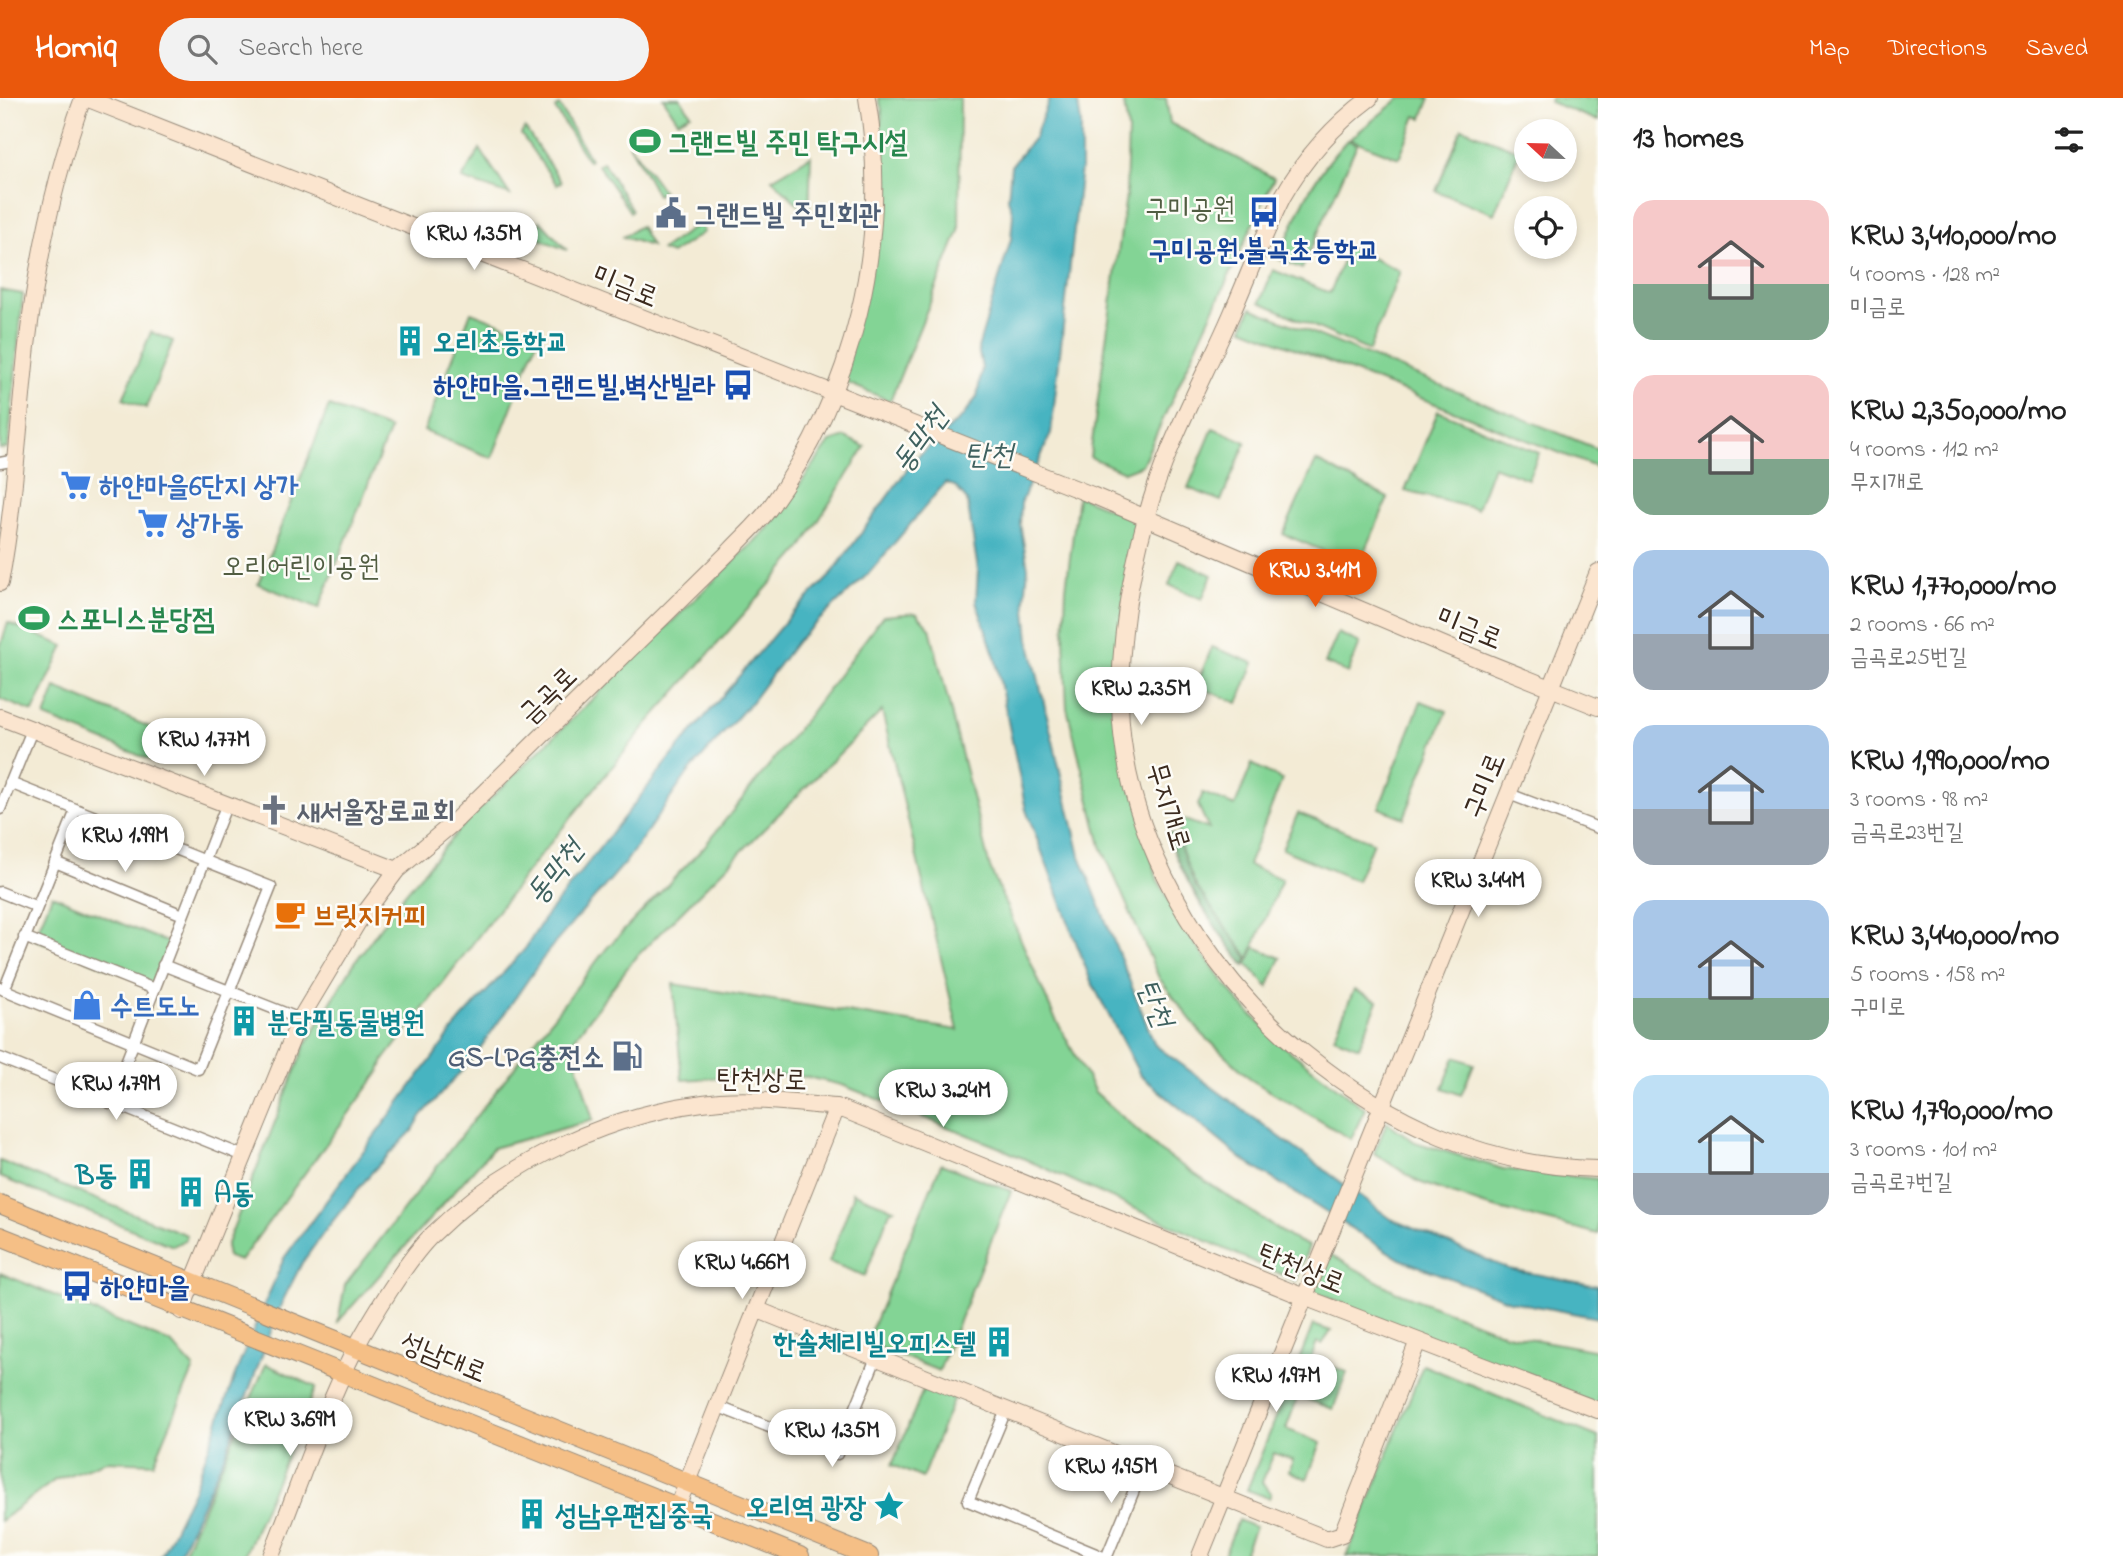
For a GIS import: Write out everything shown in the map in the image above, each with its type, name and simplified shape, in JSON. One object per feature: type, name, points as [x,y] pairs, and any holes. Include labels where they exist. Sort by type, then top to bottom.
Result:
[{"type":"main road","name":"성남대로","points":[[0,1205],[869,1556]]},
{"type":"main road","name":"성남대로","points":[[0,1236],[181,1311],[800,1556]]},
{"type":"street","name":"미금로","points":[[85,98],[832,395],[1092,495],[1598,707]]},
{"type":"street","points":[[0,583],[8,462],[36,280],[62,163],[85,98]]},
{"type":"street","name":"금곡로","points":[[181,1311],[300,1019],[342,945],[397,870],[452,824],[664,619],[768,510],[803,455],[832,395],[850,348],[871,247],[875,213],[874,162],[867,98]]},
{"type":"street","name":"무지개로","points":[[1370,98],[1324,139],[1283,196],[1193,398],[1146,517],[1127,615],[1120,701],[1131,775],[1165,878],[1198,937],[1245,998],[1298,1048],[1381,1108],[1445,1140],[1494,1156],[1544,1166],[1598,1169]]},
{"type":"street","name":"구미로","points":[[1304,1297],[1551,688],[1594,592],[1598,572]]},
{"type":"street","points":[[0,717],[397,870]]},
{"type":"street","points":[[0,809],[32,730]]},
{"type":"street","points":[[10,783],[271,887],[198,1069],[2,989],[76,810]]},
{"type":"street","points":[[1509,794],[1598,828]]},
{"type":"street","points":[[110,1102],[226,806]]},
{"type":"street","points":[[55,862],[183,915]]},
{"type":"street","points":[[0,892],[37,907]]},
{"type":"street","points":[[24,937],[154,989]]},
{"type":"street","points":[[163,965],[300,1019]]},
{"type":"street","points":[[0,1058],[244,1156]]},
{"type":"street","name":"탄천상로","points":[[271,1556],[355,1349],[394,1285],[431,1235],[492,1185],[537,1158],[599,1129],[671,1107],[740,1101],[837,1107],[1304,1297],[1598,1410]]},
{"type":"street","points":[[677,1507],[837,1107]]},
{"type":"street","points":[[1200,1556],[1304,1297]]},
{"type":"street","points":[[758,1310],[1327,1539],[1342,1534],[1418,1341]]},
{"type":"street","points":[[719,1406],[837,1454],[876,1358]]},
{"type":"street","points":[[1006,1410],[968,1501],[1101,1556]]},
{"type":"street","points":[[1107,1556],[1144,1466]]},
{"type":"green space","points":[[663,98],[680,98],[691,114],[678,121]]},
{"type":"green space","points":[[878,98],[960,98],[959,231],[890,401],[838,379],[873,229],[882,110]]},
{"type":"green space","name":"구미공원","points":[[1123,98],[1166,98],[1170,123],[1274,178],[1142,465],[1124,472],[1090,457],[1126,195],[1128,130]]},
{"type":"green space","points":[[1400,98],[1430,98],[1422,118],[1416,116],[1399,158],[1350,139]]},
{"type":"green space","points":[[1551,98],[1598,98],[1598,121],[1550,102]]},
{"type":"green space","points":[[559,105],[590,159],[588,161],[555,109]]},
{"type":"green space","points":[[525,128],[561,182],[557,185],[521,134]]},
{"type":"green space","points":[[1462,128],[1514,149],[1514,166],[1494,214],[1436,191]]},
{"type":"green space","points":[[1347,140],[1357,144],[1302,269],[1279,259],[1314,182]]},
{"type":"green space","points":[[629,144],[663,191],[657,195]]},
{"type":"green space","points":[[480,149],[510,195],[462,179]]},
{"type":"green space","points":[[811,156],[809,215],[772,179]]},
{"type":"green space","points":[[603,162],[632,210],[630,212],[598,165]]},
{"type":"green space","points":[[540,221],[567,250],[534,237]]},
{"type":"green space","points":[[700,223],[704,232],[671,254],[661,250]]},
{"type":"green space","points":[[640,226],[651,246],[623,237]]},
{"type":"green space","points":[[1348,247],[1400,271],[1369,351],[1260,302],[1273,270],[1330,293]]},
{"type":"green space","points":[[0,290],[23,294],[8,448],[0,449]]},
{"type":"green space","points":[[1251,308],[1598,449],[1598,468],[1243,328]]},
{"type":"green space","points":[[471,312],[538,338],[492,458],[424,431]]},
{"type":"green space","points":[[151,332],[173,341],[146,408],[123,399]]},
{"type":"green space","name":"오리어린이공원","points":[[329,406],[390,429],[319,608],[258,584]]},
{"type":"green space","points":[[1438,411],[1539,453],[1528,479],[1493,466],[1477,509],[1405,491]]},
{"type":"green space","points":[[1213,428],[1246,442],[1221,501],[1188,488]]},
{"type":"green space","points":[[845,437],[865,447],[800,550],[647,724],[534,863],[384,1060],[380,1071],[240,1261],[228,1257],[226,1246],[305,1046],[353,965],[403,896],[461,827],[770,526],[830,442]]},
{"type":"green space","points":[[1316,461],[1388,498],[1359,566],[1283,534]]},
{"type":"green space","points":[[1078,496],[1139,521],[1114,699],[1157,879],[1192,940],[1240,1003],[1282,1045],[1365,1109],[1351,1139],[1253,1081],[1201,1033],[1159,978],[1101,846],[1067,708],[1064,640],[1066,588]]},
{"type":"green space","points":[[1179,560],[1212,575],[1202,599],[1169,585]]},
{"type":"green space","points":[[916,613],[930,628],[990,868],[1053,1014],[1095,1092],[1160,1151],[1291,1238],[1309,1246],[1296,1281],[998,1147],[842,1085],[807,1077],[771,1075],[682,1080],[673,984],[958,1030],[882,711],[634,959],[571,1043],[593,1120],[493,1148],[338,1322],[345,1285],[607,948],[703,848],[805,720],[883,616]]},
{"type":"green space","points":[[8,623],[64,646],[33,712],[0,699],[0,647]]},
{"type":"green space","points":[[1338,633],[1360,643],[1348,673],[1325,663]]},
{"type":"green space","points":[[1212,647],[1254,663],[1238,703],[1196,686]]},
{"type":"green space","points":[[56,688],[171,736],[160,764],[45,717]]},
{"type":"green space","points":[[1421,701],[1447,711],[1404,818],[1379,808]]},
{"type":"green space","points":[[1252,764],[1282,780],[1248,865],[1282,879],[1249,958],[1212,911],[1191,875],[1179,838],[1179,818],[1209,829],[1198,805],[1203,793],[1235,806]]},
{"type":"green space","points":[[1298,813],[1373,842],[1357,881],[1282,849]]},
{"type":"green space","points":[[1167,832],[1176,835],[1195,885],[1248,958],[1245,966],[1200,902],[1182,869]]},
{"type":"green space","points":[[52,895],[169,943],[153,985],[34,939]]},
{"type":"green space","points":[[1255,947],[1281,958],[1268,987],[1247,964]]},
{"type":"green space","points":[[1354,990],[1378,1001],[1359,1047],[1334,1037]]},
{"type":"green space","points":[[1455,1057],[1474,1064],[1461,1095],[1443,1088]]},
{"type":"green space","points":[[1387,1122],[1415,1142],[1503,1169],[1598,1179],[1598,1234],[1483,1205],[1419,1182],[1374,1153]]},
{"type":"green space","points":[[0,1161],[187,1235],[185,1240],[173,1246],[0,1177]]},
{"type":"green space","points":[[941,1164],[1011,1191],[939,1371],[866,1342]]},
{"type":"green space","points":[[852,1192],[894,1209],[890,1211],[865,1276],[829,1262],[853,1197]]},
{"type":"green space","points":[[1328,1253],[1395,1291],[1506,1334],[1598,1351],[1598,1406],[1313,1292]]},
{"type":"green space","points":[[0,1273],[171,1343],[194,1368],[154,1463],[106,1461],[55,1480],[0,1521]]},
{"type":"green space","points":[[1313,1325],[1331,1331],[1322,1344],[1317,1342],[1307,1369],[1323,1375],[1327,1365],[1347,1372],[1333,1409],[1298,1396],[1286,1429],[1321,1443],[1307,1479],[1289,1471],[1293,1460],[1274,1453],[1262,1482],[1271,1493],[1269,1498],[1247,1490]]},
{"type":"green space","points":[[266,1364],[316,1387],[244,1556],[182,1556]]},
{"type":"green space","points":[[1423,1365],[1598,1437],[1598,1556],[1347,1556]]},
{"type":"green space","points":[[926,1383],[955,1395],[922,1478],[892,1465]]},
{"type":"green space","points":[[1238,1520],[1255,1527],[1243,1556],[1224,1556]]},
{"type":"water","name":"탄천","points":[[1050,98],[1077,98],[1081,123],[1081,168],[1051,433],[1021,503],[1020,524],[1028,568],[1025,600],[1029,639],[1080,856],[1155,1045],[1391,1219],[1509,1269],[1598,1286],[1598,1318],[1510,1301],[1400,1259],[1243,1160],[1140,1075],[1090,979],[1026,810],[995,657],[976,601],[978,570],[967,500],[955,486],[945,483],[870,572],[797,641],[752,701],[688,773],[625,863],[548,951],[474,1057],[422,1115],[412,1131],[372,1172],[327,1228],[302,1263],[282,1302],[226,1452],[178,1556],[161,1556],[193,1491],[238,1367],[284,1258],[460,1021],[525,949],[543,920],[676,751],[788,618],[830,576],[914,460],[962,417],[977,397],[982,368],[978,348],[1011,239],[1013,214],[1008,199],[1011,166],[1034,138]]},
{"type":"place","name":"그랜드빌 주민 탁구시설","points":[[645,141]]},
{"type":"place","name":"구미공원.불곡초등학교","points":[[1264,212]]},
{"type":"place","name":"그랜드빌 주민회관","points":[[671,213]]},
{"type":"place","name":"오리초등학교","points":[[410,341]]},
{"type":"place","name":"하얀마을.그랜드빌.벽산빌라","points":[[738,385]]},
{"type":"place","name":"하얀마을6단지 상가","points":[[76,485]]},
{"type":"place","name":"상가동","points":[[153,523]]},
{"type":"place","name":"스포니스분당점","points":[[34,618]]},
{"type":"place","name":"새서울장로교회","points":[[274,810]]},
{"type":"place","name":"브릿지커피","points":[[290,914]]},
{"type":"place","name":"수트도노","points":[[87,1005]]},
{"type":"place","name":"분당필동물병원","points":[[244,1021]]},
{"type":"place","name":"GS-LPG충전소","points":[[627,1056]]},
{"type":"place","name":"B동","points":[[140,1174]]},
{"type":"place","name":"A동","points":[[191,1192]]},
{"type":"place","name":"하얀마을","points":[[77,1286]]},
{"type":"place","name":"한솔체리빌오피스텔","points":[[999,1342]]},
{"type":"place","name":"오리역 광장","points":[[889,1506]]},
{"type":"place","name":"성남우편집중국","points":[[532,1514]]},
{"type":"water label","name":"동막천","points":[[919,439]]},
{"type":"water label","name":"동막천","points":[[554,871]]}]
